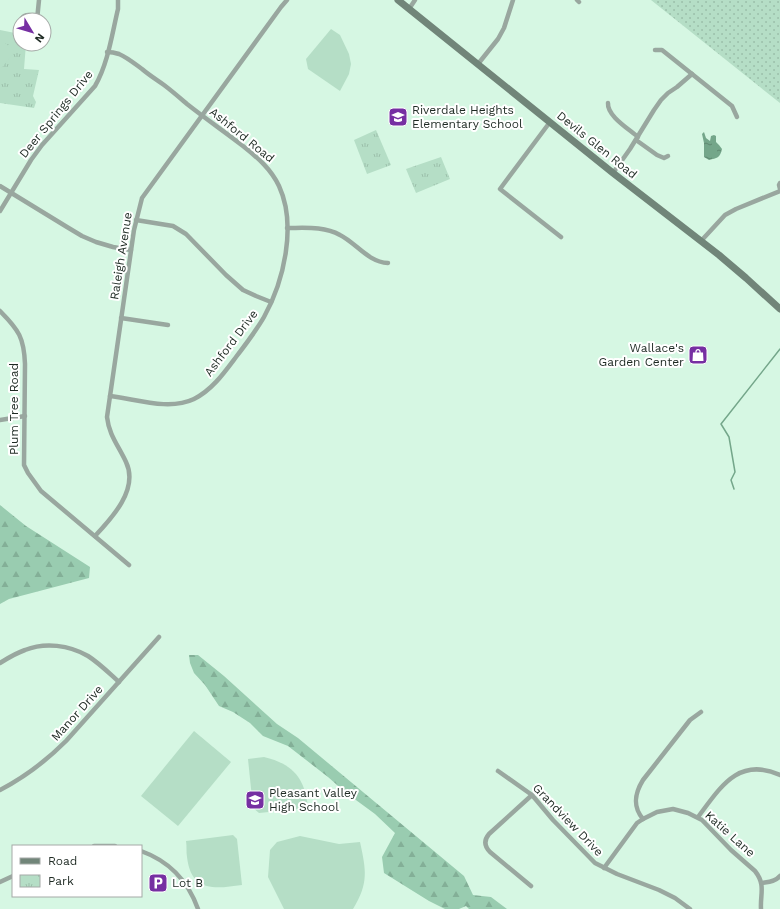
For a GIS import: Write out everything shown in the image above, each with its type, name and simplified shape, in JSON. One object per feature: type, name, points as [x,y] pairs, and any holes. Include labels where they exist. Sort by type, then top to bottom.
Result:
[{"type":"main road","name":"Devils Glen Road","points":[[398,0],[701,241],[746,278],[780,309]]},
{"type":"street","points":[[38,12],[39,0]]},
{"type":"street","name":"Deer Springs Drive","points":[[0,211],[31,160],[42,145],[95,86],[108,52],[118,9],[118,0]]},
{"type":"street","name":"Raleigh Avenue","points":[[95,536],[120,505],[128,488],[129,472],[126,463],[112,437],[108,426],[107,417],[131,250],[136,220],[142,198],[285,0]]},
{"type":"street","points":[[409,9],[415,0]]},
{"type":"street","points":[[478,64],[498,39],[504,28],[513,0]]},
{"type":"street","points":[[654,50],[662,50],[732,106],[737,117]]},
{"type":"street","name":"Ashford Road","points":[[108,52],[119,54],[165,86],[202,116],[232,137],[262,162],[271,172],[279,186],[285,203],[288,241],[281,273],[271,302]]},
{"type":"street","points":[[613,172],[630,149],[661,100],[692,74]]},
{"type":"street","points":[[608,103],[608,107],[614,117],[637,138],[658,155],[664,158],[668,156]]},
{"type":"street","points":[[550,122],[500,189],[561,237]]},
{"type":"street","points":[[701,241],[725,215],[780,190],[780,184]]},
{"type":"street","points":[[0,186],[82,236],[96,242],[131,250]]},
{"type":"street","points":[[136,220],[173,226],[186,234],[226,275],[243,290],[271,302]]},
{"type":"street","points":[[287,228],[311,228],[333,231],[341,235],[368,256],[380,262],[388,263]]},
{"type":"street","name":"Ashford Drive","points":[[110,396],[155,403],[176,404],[193,399],[218,380],[256,330],[264,318],[271,302]]},
{"type":"street","name":"Plum Tree Road","points":[[0,311],[17,329],[24,349],[24,465],[28,473],[41,491],[129,565]]},
{"type":"street","points":[[121,318],[168,325]]},
{"type":"street","points":[[0,420],[25,416]]},
{"type":"street","name":"Manor Drive","points":[[0,790],[33,771],[55,753],[159,637]]},
{"type":"street","points":[[0,663],[26,649],[48,645],[60,646],[87,656],[119,682]]},
{"type":"street","points":[[643,819],[636,806],[639,787],[690,720],[701,712]]},
{"type":"street","points":[[698,818],[720,788],[734,776],[742,772],[758,769],[780,775]]},
{"type":"street","name":"Grandview Drive","points":[[498,771],[532,795],[595,863],[616,874],[659,890],[675,898],[690,909]]},
{"type":"street","points":[[532,795],[489,834],[485,842],[487,849],[490,852],[532,886]]},
{"type":"street","name":"Katie Lane","points":[[604,868],[634,827],[643,819],[657,812],[673,809],[688,813],[698,818],[708,826],[731,850],[755,871],[762,883]]},
{"type":"street","points":[[142,851],[165,863],[177,873],[186,884],[198,909]]},
{"type":"street","points":[[0,882],[12,876]]},
{"type":"street","points":[[761,909],[762,883],[774,881],[780,876]]},
{"type":"green space","points":[[651,0],[780,0],[780,103]]},
{"type":"green space","points":[[331,29],[340,35],[349,54],[351,64],[349,74],[340,91],[308,69],[306,59]]},
{"type":"green space","points":[[0,30],[12,32],[12,52],[25,52],[24,69],[39,70],[33,96],[36,102],[34,108],[0,103]]},
{"type":"green space","points":[[0,39],[12,49],[12,52],[14,52],[0,70]]},
{"type":"green space","points":[[376,130],[391,165],[367,174],[354,140]]},
{"type":"green space","points":[[441,157],[450,179],[416,193],[406,169]]},
{"type":"green space","points":[[0,505],[26,526],[90,567],[89,578],[9,599],[0,604]]},
{"type":"green space","points":[[189,655],[198,655],[224,676],[277,724],[298,738],[464,876],[473,895],[491,897],[507,909],[469,909],[466,906],[459,909],[445,909],[429,901],[384,873],[382,857],[395,833],[375,814],[288,746],[263,736],[250,723],[233,712],[219,706],[205,685],[194,673]]},
{"type":"green space","points":[[194,731],[231,762],[178,826],[141,796]]},
{"type":"green space","points":[[264,757],[283,764],[296,774],[304,788],[308,808],[259,813],[253,808],[248,759]]},
{"type":"green space","points":[[233,835],[237,839],[242,885],[213,887],[206,886],[199,882],[193,877],[189,868],[186,841]]},
{"type":"green space","points":[[300,836],[339,844],[360,842],[365,876],[362,892],[353,909],[284,909],[268,877],[270,850],[277,842]]},
{"type":"water","points":[[704,132],[706,138],[710,141],[711,136],[716,136],[716,142],[722,149],[719,156],[716,158],[709,160],[704,157],[704,143],[702,134]]},
{"type":"waterway","points":[[734,489],[731,480],[735,472],[729,437],[721,424],[780,349]]},
{"type":"place","name":"Riverdale Heights Elementary School","points":[[398,117]]},
{"type":"place","name":"Wallace's Garden Center","points":[[698,355]]},
{"type":"place","name":"Pleasant Valley High School","points":[[255,800]]},
{"type":"place","name":"Lot B","points":[[158,883]]}]
